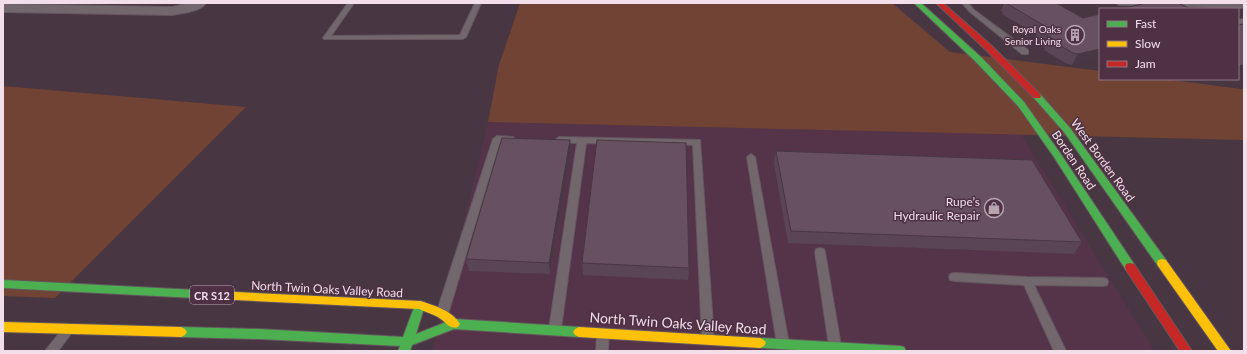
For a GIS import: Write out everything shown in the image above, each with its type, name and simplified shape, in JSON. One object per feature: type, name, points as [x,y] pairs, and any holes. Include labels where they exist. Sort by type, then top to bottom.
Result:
[{"type":"main road","name":"Borden Road","points":[[918,3],[979,60],[1021,104],[1057,155],[1186,351]]},
{"type":"main road","name":"West Borden Road","points":[[939,3],[975,33],[1002,59],[1067,130],[1225,351]]},
{"type":"main road","name":"North Twin Oaks Valley Road","points":[[3,284],[420,306],[442,314],[454,324]]},
{"type":"main road","points":[[404,351],[420,306]]},
{"type":"main road","name":"North Twin Oaks Valley Road","points":[[3,327],[258,334],[408,342],[454,324],[603,332],[783,344],[817,348],[835,347],[900,351]]},
{"type":"street","points":[[3,8],[172,11],[191,7],[200,3]]},
{"type":"lane","points":[[351,3],[326,38],[463,37],[478,3]]},
{"type":"lane","points":[[965,3],[972,11],[1025,52]]},
{"type":"lane","points":[[1119,3],[1180,6],[1244,6]]},
{"type":"lane","points":[[442,314],[497,139],[520,140]]},
{"type":"lane","points":[[551,140],[697,142],[708,339]]},
{"type":"lane","points":[[555,329],[582,140]]},
{"type":"lane","points":[[751,156],[783,344]]},
{"type":"lane","points":[[820,252],[835,347]]},
{"type":"lane","points":[[954,277],[1027,281],[1103,282]]},
{"type":"lane","points":[[1027,281],[1060,351]]},
{"type":"lane","points":[[52,351],[69,330]]},
{"type":"lane","points":[[602,351],[603,332]]},
{"type":"shaded area","points":[[520,3],[892,3],[950,52],[1099,71],[1099,80],[1172,80],[1241,89],[1244,88],[1244,140],[488,122],[499,65]]},
{"type":"shaded area","points":[[3,86],[246,107],[55,298],[3,296]]},
{"type":"shaded area","points":[[488,122],[1021,134],[1154,351],[433,351]]},
{"type":"building","points":[[1006,3],[1056,3],[1083,18],[1099,14],[1099,49],[1078,54],[1073,53],[1049,39],[1052,38],[1039,31],[1048,28]]},
{"type":"building","points":[[1146,3],[1178,3],[1189,8],[1125,8]]},
{"type":"building","points":[[1244,24],[1244,65],[1239,66],[1239,25]]},
{"type":"building","points":[[502,138],[570,140],[549,263],[466,259]]},
{"type":"building","points":[[597,140],[686,143],[689,268],[582,263]]},
{"type":"building","points":[[776,151],[1032,160],[1082,242],[791,231]]},
{"type":"traffic: fast","points":[[917,3],[979,60],[1021,104],[1057,155],[1130,267]]},
{"type":"traffic: fast","points":[[1037,96],[1067,130],[1162,263]]},
{"type":"traffic: fast","points":[[3,284],[215,295]]},
{"type":"traffic: fast","points":[[404,351],[420,305]]},
{"type":"traffic: fast","points":[[181,332],[259,334],[407,342],[454,324],[579,332]]},
{"type":"traffic: fast","points":[[760,343],[900,351]]},
{"type":"traffic: slow","points":[[1162,263],[1225,351]]},
{"type":"traffic: slow","points":[[215,295],[420,305],[442,314],[454,324]]},
{"type":"traffic: slow","points":[[3,327],[181,332]]},
{"type":"traffic: slow","points":[[579,332],[760,343]]},
{"type":"traffic: jam","points":[[939,3],[989,48],[1037,96]]},
{"type":"traffic: jam","points":[[1130,267],[1186,351]]},
{"type":"place","name":"Royal Oaks Senior Living","points":[[1075,35]]},
{"type":"place","name":"Rupe’s Hydraulic Repair","points":[[994,208]]}]
